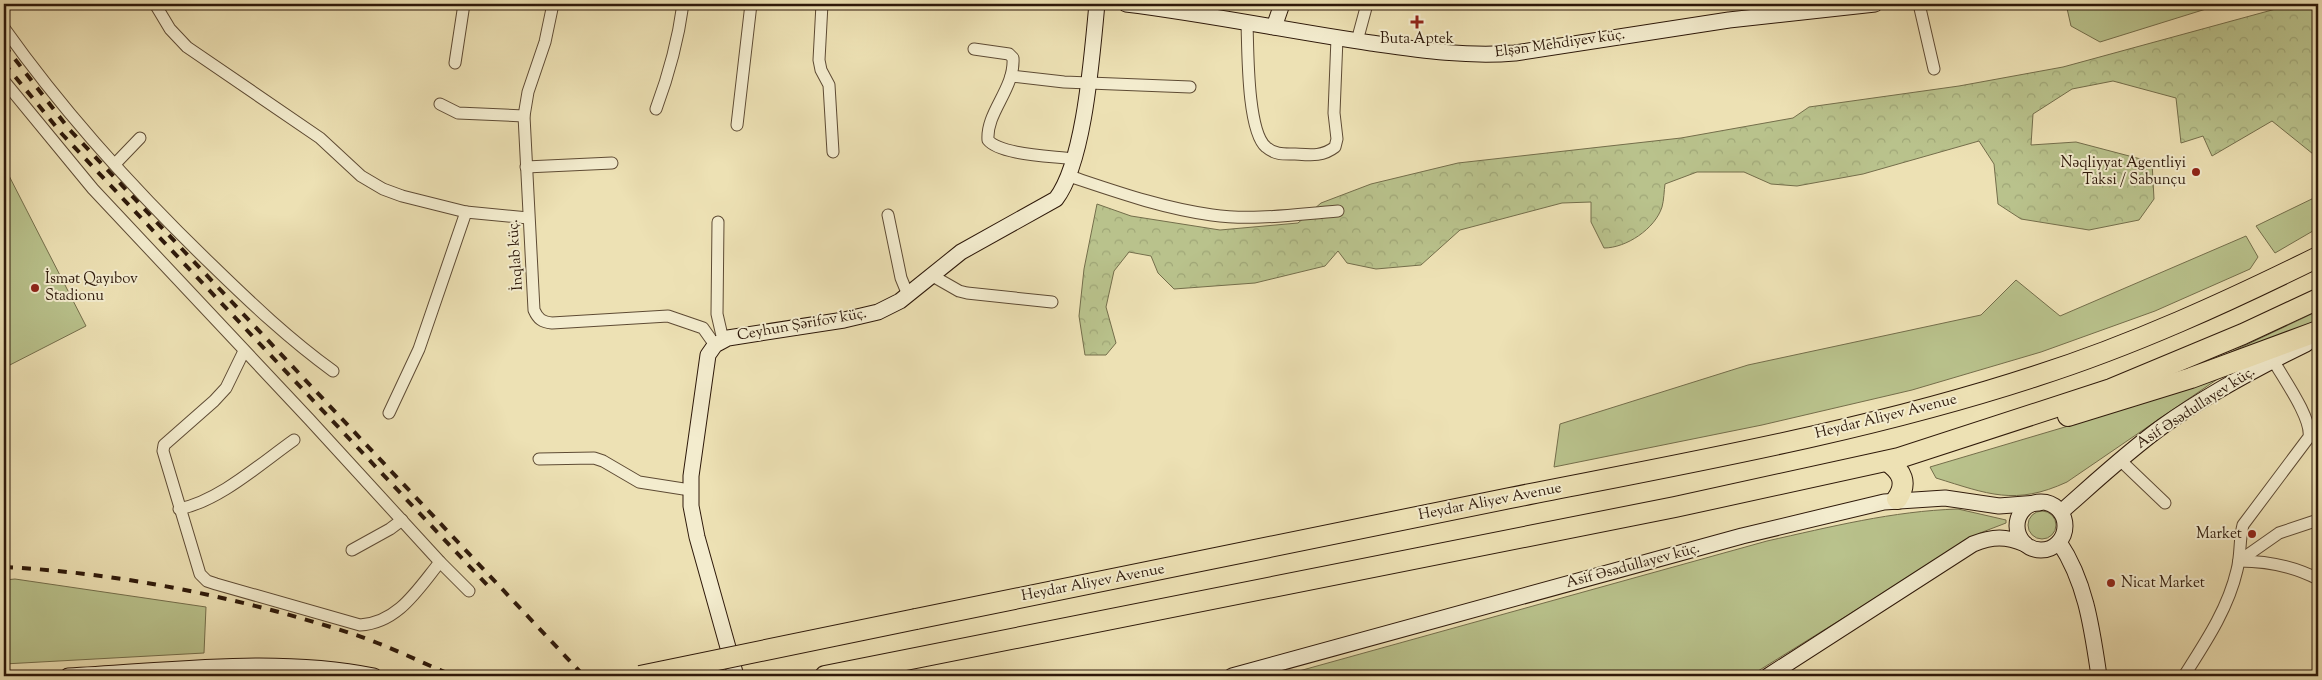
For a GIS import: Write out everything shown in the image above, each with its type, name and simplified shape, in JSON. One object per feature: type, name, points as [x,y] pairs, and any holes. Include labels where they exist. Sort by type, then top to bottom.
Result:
[{"type":"highway","name":"Heydar Aliyev Avenue","points":[[640,676],[1722,455],[1898,416],[2030,378],[2096,354],[2167,327],[2318,257]]},
{"type":"highway","points":[[1893,459],[2111,389],[2243,334],[2318,299]]},
{"type":"highway","points":[[825,676],[1675,507],[1974,442],[2136,397],[2318,331]]},
{"type":"highway","points":[[1893,459],[1901,474],[1903,491],[1897,500]]},
{"type":"main road","name":"Ceyhun Şərifov küç.","points":[[719,342],[866,315],[890,306],[908,295],[961,252],[1056,199],[1065,188],[1073,159],[1088,83],[1097,4]]},
{"type":"main road","name":"Elşən Mehdiyev küç.","points":[[1126,4],[1205,10],[1248,23],[1458,55],[1515,53],[1673,28],[1875,4]]},
{"type":"main road","points":[[1274,27],[1282,4]]},
{"type":"main road","name":"Asif Əsədullayev küç.","points":[[2061,512],[2120,460],[2165,425],[2273,360],[2318,337]]},
{"type":"main road","points":[[719,342],[708,355],[690,490],[697,537],[736,676]]},
{"type":"main road","name":"Asif Əsədullayev küç.","points":[[1232,676],[1742,536],[1897,500],[1945,498],[1999,506],[2039,502]]},
{"type":"main road","points":[[1768,676],[1973,544],[1988,538],[2000,537],[2039,550],[2054,547],[2060,542],[2065,527],[2061,512],[2055,506],[2039,502],[2032,504],[2020,515],[2018,530],[2025,544]]},
{"type":"main road","points":[[2060,542],[2072,562],[2082,585],[2099,676]]},
{"type":"main road","points":[[268,668],[296,676]]},
{"type":"main road","points":[[68,676],[268,668],[327,669],[374,676]]},
{"type":"street","points":[[156,4],[170,29],[187,47],[320,138],[371,183],[402,196],[466,212],[528,218]]},
{"type":"street","points":[[455,64],[464,4]]},
{"type":"street","name":"İnqlab küç.","points":[[553,4],[545,42],[528,92],[524,116],[534,310],[538,318],[543,322],[668,316],[703,328],[719,342]]},
{"type":"street","points":[[656,109],[670,73],[678,40],[683,4]]},
{"type":"street","points":[[736,124],[751,4]]},
{"type":"street","points":[[822,4],[819,60],[821,70],[829,85],[833,152]]},
{"type":"street","points":[[1357,41],[1366,4]]},
{"type":"street","points":[[1919,4],[1934,69]]},
{"type":"street","points":[[1248,23],[1249,71],[1257,133],[1264,146],[1276,154],[1318,155],[1326,154],[1335,148],[1337,139],[1334,113],[1337,38]]},
{"type":"street","points":[[4,28],[51,92],[178,232],[276,327],[333,371]]},
{"type":"street","points":[[974,49],[1009,54],[1013,58],[1011,76],[1002,100],[991,120],[988,140],[992,146],[1005,150],[1073,159]]},
{"type":"street","points":[[1011,76],[1088,83],[1190,87]]},
{"type":"street","points":[[4,81],[93,189],[469,591]]},
{"type":"street","points":[[440,104],[458,113],[524,116]]},
{"type":"street","points":[[115,164],[140,138]]},
{"type":"street","points":[[526,167],[612,163]]},
{"type":"street","points":[[1069,176],[1145,202],[1213,215],[1245,217],[1338,211]]},
{"type":"street","points":[[389,412],[419,349],[466,212]]},
{"type":"street","points":[[888,215],[901,278],[908,295]]},
{"type":"street","points":[[718,222],[717,314],[719,342]]},
{"type":"street","points":[[931,275],[959,291],[967,293],[1052,302]]},
{"type":"street","points":[[244,351],[226,388],[214,402],[164,445],[179,509],[194,560],[200,574],[207,582],[352,623],[370,624],[393,614],[408,602],[440,562]]},
{"type":"street","points":[[2184,676],[2227,600],[2239,561],[2240,537],[2243,525],[2314,430],[2273,360]]},
{"type":"street","points":[[179,509],[193,506],[212,497],[294,440]]},
{"type":"street","points":[[539,459],[594,458],[603,461],[639,482],[690,490]]},
{"type":"street","points":[[2120,460],[2165,503]]},
{"type":"street","points":[[352,550],[390,529],[402,520]]},
{"type":"street","points":[[2239,561],[2279,533],[2318,520]]},
{"type":"street","points":[[2239,561],[2268,562],[2306,573],[2318,579]]},
{"type":"green space","points":[[2066,4],[2222,4],[2100,42],[2071,26]]},
{"type":"green space","points":[[2283,7],[2318,10],[2318,158],[2272,121],[2212,156],[2203,136],[2181,143],[2176,98],[2113,81],[2072,89],[2033,114],[2031,145],[2076,142],[2152,162],[2154,199],[2139,220],[2089,230],[2021,219],[1998,204],[1994,164],[1979,141],[1863,174],[1797,186],[1771,184],[1744,172],[1697,172],[1665,184],[1662,207],[1653,223],[1639,236],[1613,247],[1604,248],[1591,222],[1591,202],[1562,203],[1460,230],[1421,265],[1376,269],[1347,263],[1338,251],[1325,266],[1255,283],[1174,289],[1158,273],[1151,256],[1129,252],[1114,271],[1106,307],[1116,343],[1106,355],[1085,355],[1079,316],[1084,269],[1097,204],[1131,216],[1220,230],[1298,223],[1321,203],[1371,184],[1458,163],[1681,138],[1793,118],[1809,107],[1959,86],[2063,67]]},
{"type":"green space","name":"İsmət Qayıbov Stadionu","points":[[4,166],[86,326],[4,368]]},
{"type":"green space","points":[[2318,196],[2318,228],[2275,253],[2256,226]]},
{"type":"green space","points":[[2246,236],[2258,257],[2250,269],[2155,311],[2041,352],[1912,390],[1762,425],[1554,467],[1560,424],[1748,365],[1981,315],[2016,280],[2060,316]]},
{"type":"green space","points":[[2318,311],[2318,322],[2208,363]]},
{"type":"green space","points":[[2222,376],[2067,482],[2049,489],[2016,496],[1987,493],[1936,478],[1930,467],[2075,424]]},
{"type":"green space","points":[[1958,509],[2006,520],[2006,523],[1980,533],[1750,676],[1281,676],[1767,541],[1886,516]]},
{"type":"green space","points":[[2042,511],[2052,515],[2056,525],[2052,535],[2042,539],[2032,535],[2028,525],[2032,515]]},
{"type":"green space","points":[[15,579],[206,607],[204,653],[4,664],[4,580]]},
{"type":"railway","points":[[4,45],[69,129],[584,676]]},
{"type":"railway","points":[[4,63],[62,134],[489,587]]},
{"type":"railway","points":[[4,567],[49,570],[138,581],[226,599],[368,639],[454,676]]},
{"type":"place","name":"Buta Aptek","points":[[1417,22]]},
{"type":"place","name":"Nəqliyyat Agentliyi Taksi / Sabunçu","points":[[2196,172]]},
{"type":"place","name":"İsmət Qayıbov Stadionu","points":[[35,288]]},
{"type":"place","name":"Market","points":[[2252,534]]},
{"type":"place","name":"Nicat Market","points":[[2111,583]]}]
